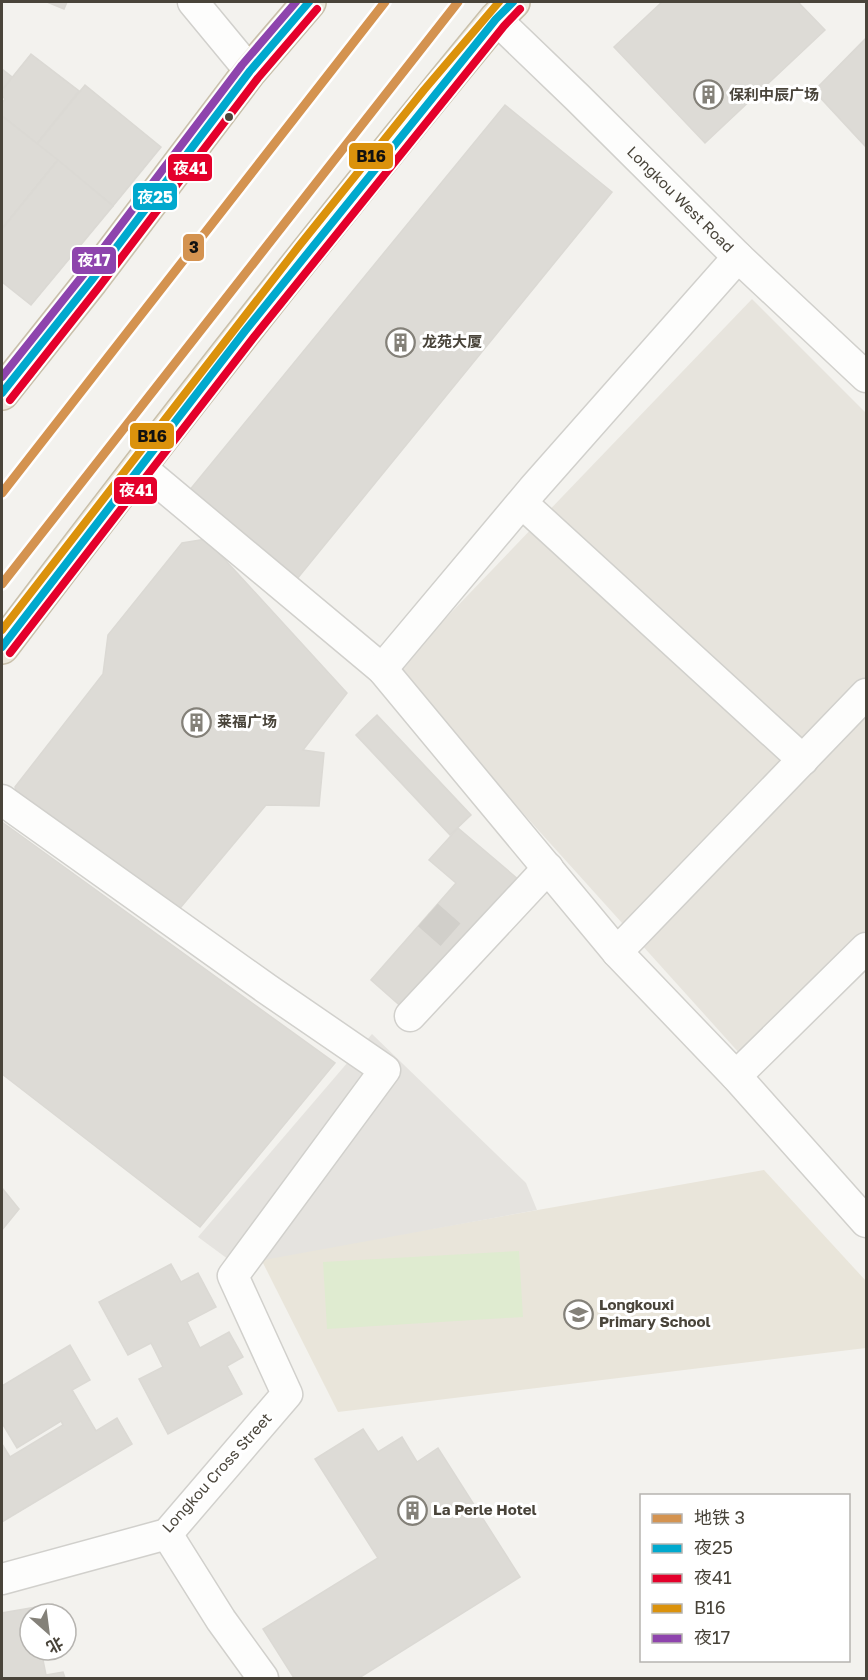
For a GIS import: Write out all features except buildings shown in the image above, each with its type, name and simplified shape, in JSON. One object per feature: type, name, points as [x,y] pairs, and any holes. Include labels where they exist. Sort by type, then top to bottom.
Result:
[{"type":"highway","points":[[2,393],[91,281],[250,71],[309,2]]},
{"type":"highway","points":[[2,647],[139,466],[353,193],[504,10]]},
{"type":"street","points":[[193,2],[250,71]]},
{"type":"street","name":"Longkou West Road","points":[[504,10],[578,98],[738,257],[867,377]]},
{"type":"street","points":[[382,669],[522,503],[738,257]]},
{"type":"street","points":[[139,466],[382,669],[616,952],[736,1076],[867,1222]]},
{"type":"street","points":[[522,503],[803,760]]},
{"type":"street","points":[[616,952],[867,694]]},
{"type":"street","name":"Longkou Cross Street","points":[[2,800],[385,1070],[233,1276],[287,1394],[166,1534],[2,1579]]},
{"type":"street","points":[[410,1016],[466,949],[548,868]]},
{"type":"street","points":[[736,1076],[867,948]]},
{"type":"street","points":[[166,1534],[221,1620],[263,1678]]},
{"type":"shaded area","points":[[752,299],[866,413],[866,930],[741,1055],[395,671]]},
{"type":"shaded area","points":[[372,1034],[526,1183],[537,1210],[236,1265],[198,1237]]},
{"type":"shaded area","name":"Longkouxi Primary School","points":[[764,1170],[866,1281],[866,1348],[338,1412],[261,1259]]},
{"type":"green space","points":[[519,1251],[523,1317],[327,1329],[323,1262]]},
{"type":"tunnel","points":[[428,915],[462,945]]},
{"type":"metro line","name":"3","points":[[2,493],[385,2]]},
{"type":"metro line","name":"3","points":[[2,584],[458,2]]},
{"type":"transit line","name":"夜17","points":[[2,377],[83,275],[242,65],[296,2]]},
{"type":"transit line","name":"夜25","points":[[2,393],[91,281],[250,71],[309,2]]},
{"type":"transit line","name":"B16","points":[[2,630],[299,246],[424,90],[499,2]]},
{"type":"transit line","name":"夜25","points":[[2,647],[245,331],[496,19],[513,2]]},
{"type":"transit line","name":"夜41","points":[[10,400],[258,78],[317,9]]},
{"type":"transit line","name":"夜41","points":[[10,653],[254,337],[520,9]]},
{"type":"place","name":"保利中辰广场","points":[[708,95]]},
{"type":"place","name":"龙苑大厦","points":[[401,342]]},
{"type":"place","name":"莱福广场","points":[[196,722]]},
{"type":"place","name":"Longkouxi Primary School","points":[[578,1314]]},
{"type":"place","name":"La Perle Hotel","points":[[412,1510]]}]
